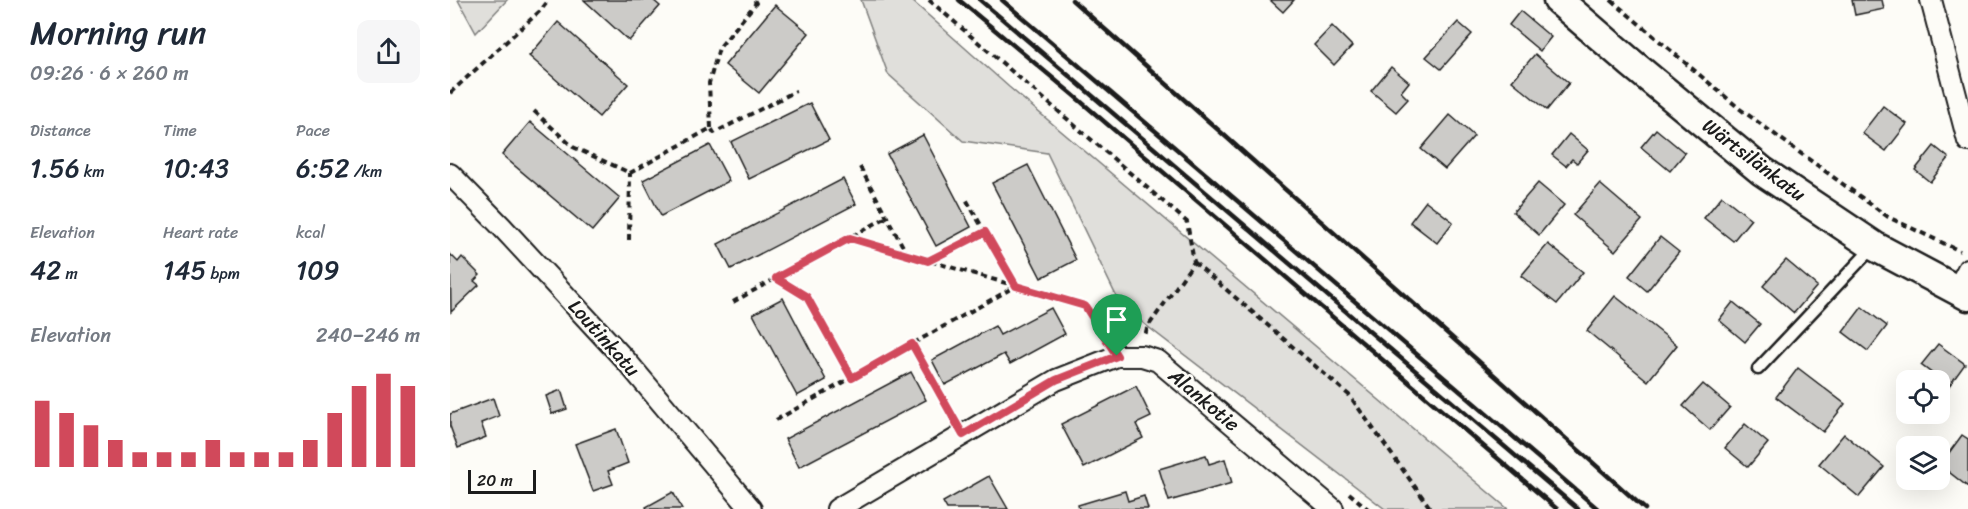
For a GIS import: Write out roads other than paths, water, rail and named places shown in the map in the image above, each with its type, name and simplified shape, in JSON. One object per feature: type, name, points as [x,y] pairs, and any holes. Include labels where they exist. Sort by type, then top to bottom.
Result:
[{"type":"street","name":"Wärtsilänkatu","points":[[1558,0],[1762,171],[1874,246],[1964,285]]},
{"type":"street","points":[[1931,0],[1968,141]]},
{"type":"street","name":"Loutinkatu","points":[[450,174],[622,357],[751,509]]},
{"type":"street","name":"Alankotie","points":[[837,509],[1056,380],[1117,356],[1142,356],[1158,361],[1333,509]]},
{"type":"lane","points":[[1758,369],[1874,246]]},
{"type":"railway","points":[[959,0],[1557,509]]},
{"type":"railway","points":[[980,0],[1578,509]]},
{"type":"railway","points":[[1002,0],[1598,509]]},
{"type":"railway","points":[[1072,0],[1645,509]]}]
